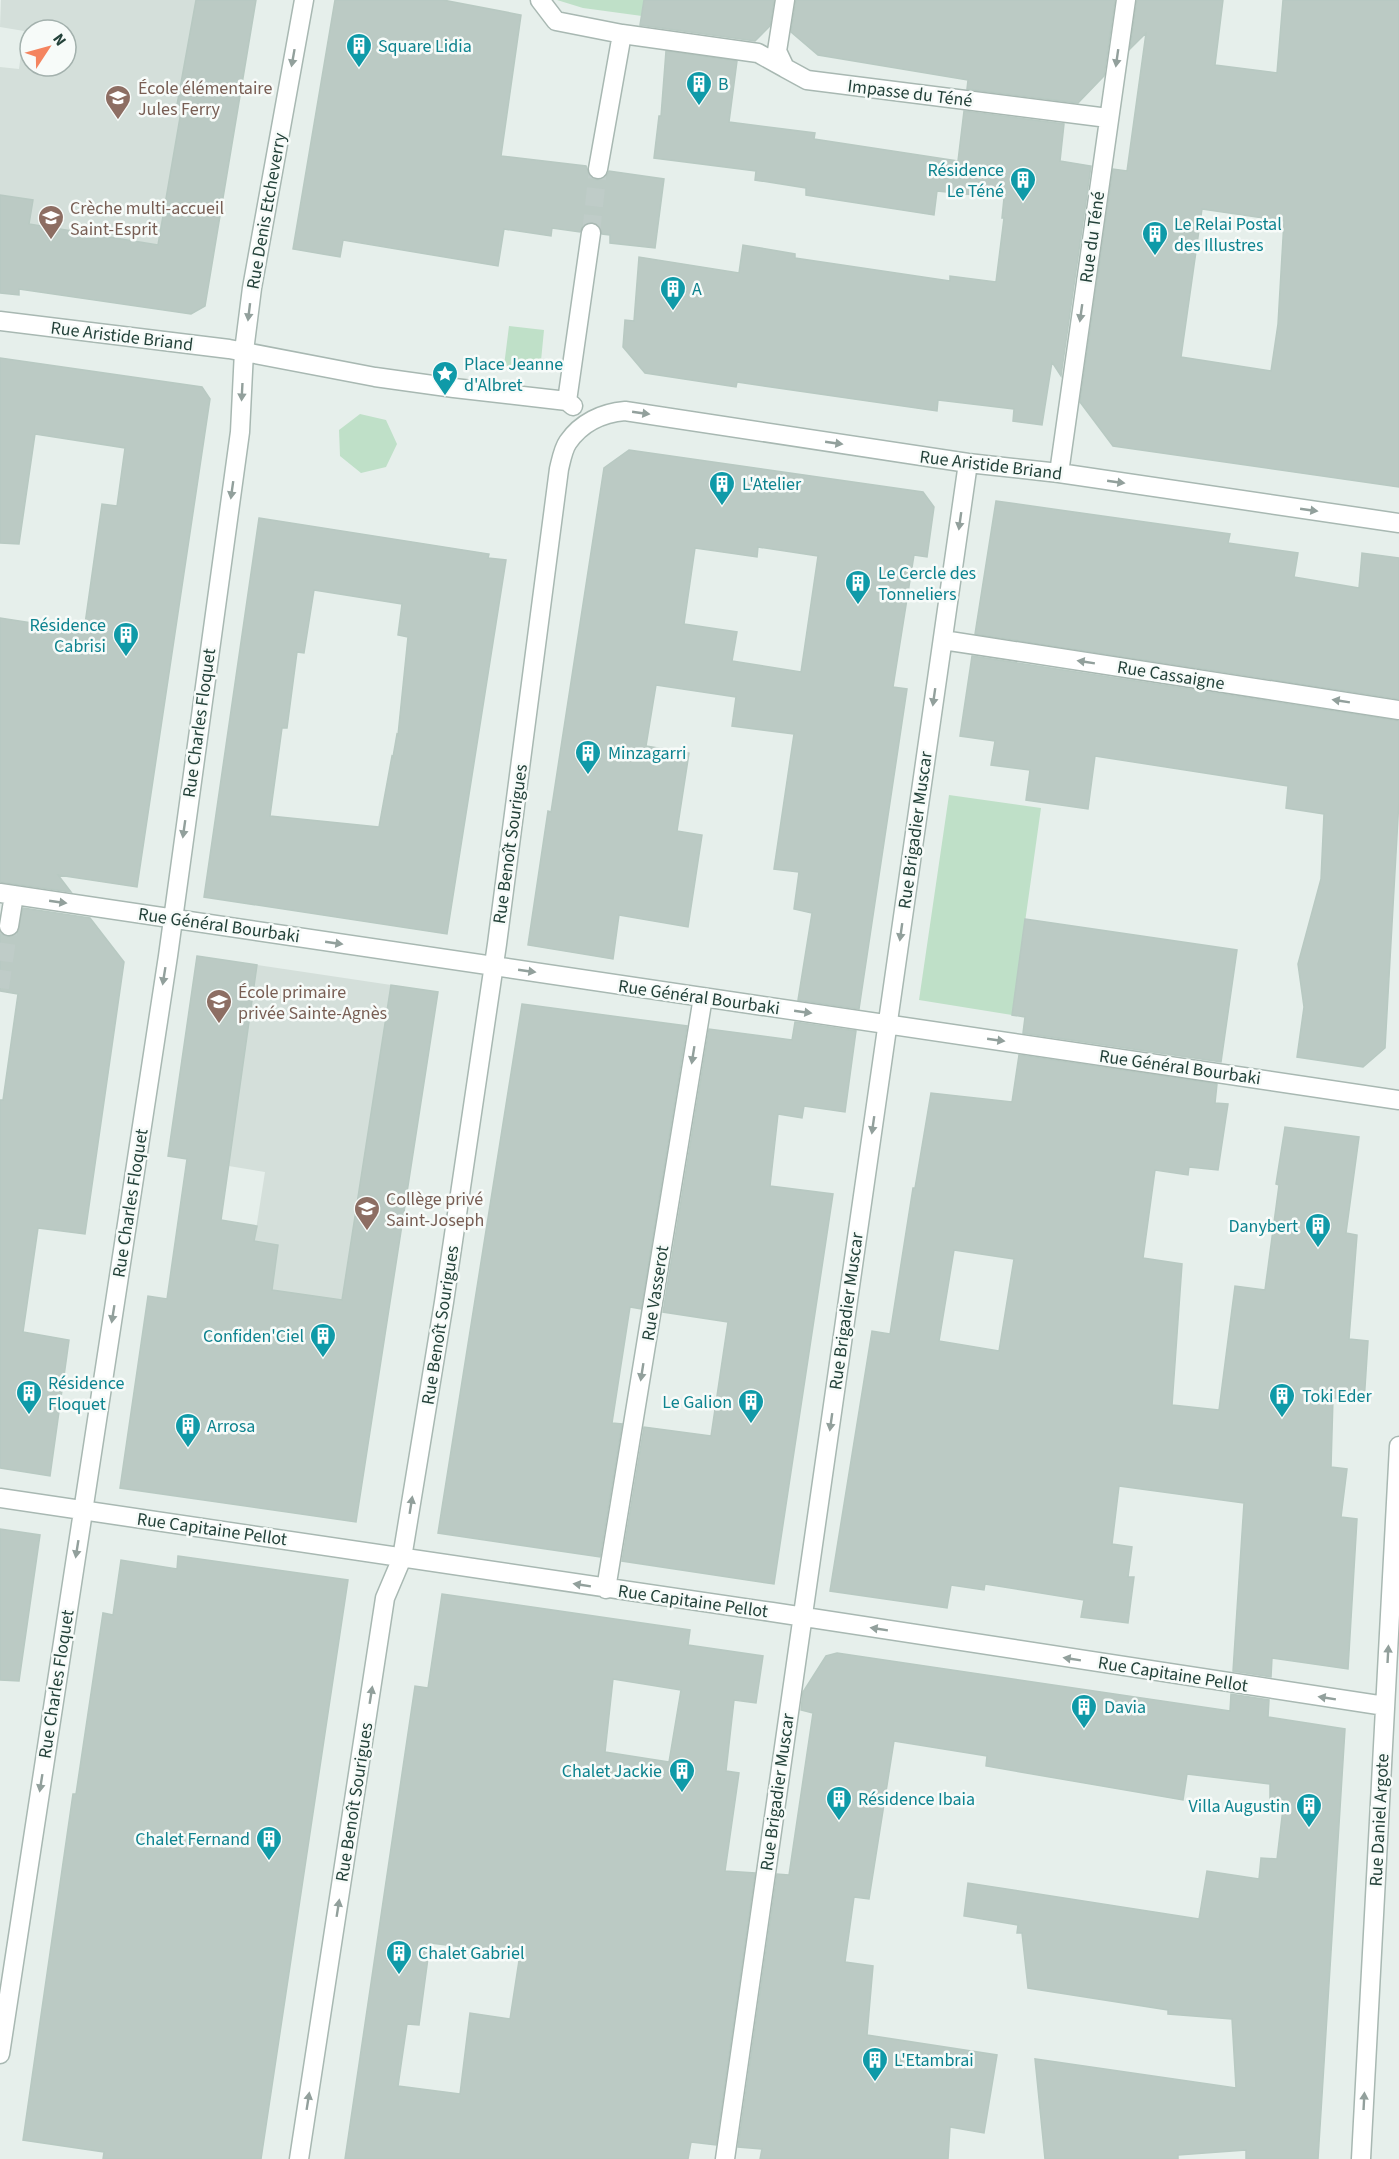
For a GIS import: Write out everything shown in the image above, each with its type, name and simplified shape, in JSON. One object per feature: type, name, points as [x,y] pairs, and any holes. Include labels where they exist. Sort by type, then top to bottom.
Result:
[{"type":"street","name":"Rue Denis Etcheverry","points":[[244,351],[264,218],[304,0]]},
{"type":"street","name":"Impasse du Téné","points":[[540,0],[556,21],[622,34],[758,53],[807,80],[1108,118]]},
{"type":"street","points":[[785,0],[777,51],[785,68]]},
{"type":"street","name":"Rue du Téné","points":[[1059,473],[1126,0]]},
{"type":"street","points":[[598,169],[622,34]]},
{"type":"street","points":[[244,351],[375,377],[570,403],[591,233]]},
{"type":"street","name":"Rue Aristide Briand","points":[[0,321],[244,351]]},
{"type":"street","name":"Rue Charles Floquet","points":[[0,2054],[173,918],[240,432],[244,351]]},
{"type":"street","name":"Rue Aristide Briand","points":[[586,423],[607,412],[625,411],[968,463],[1059,473],[1399,523]]},
{"type":"street","name":"Rue Benoît Sourigues","points":[[300,2159],[385,1598],[402,1558],[444,1302],[494,966],[559,469],[567,443],[586,423]]},
{"type":"street","name":"Rue Brigadier Muscar","points":[[725,2159],[968,463]]},
{"type":"street","name":"Rue Cassaigne","points":[[943,640],[1399,710]]},
{"type":"street","points":[[7,894],[9,926]]},
{"type":"street","name":"Rue Général Bourbaki","points":[[7,894],[1399,1100]]},
{"type":"street","name":"Rue Vasserot","points":[[606,1589],[703,997]]},
{"type":"street","name":"Rue Daniel Argote","points":[[1361,2159],[1385,1706],[1393,1688],[1399,1446]]},
{"type":"street","name":"Rue Capitaine Pellot","points":[[0,1498],[1385,1706]]},
{"type":"shaded area","name":"École élémentaire Jules Ferry","points":[[1,0],[256,0],[205,306],[191,314],[0,286],[0,67],[18,69],[18,78],[78,78],[78,18],[18,18],[18,30],[0,27]]},
{"type":"shaded area","points":[[197,956],[438,992],[389,1307],[247,1287],[265,1172],[168,1156]]},
{"type":"green space","points":[[557,0],[644,0],[642,16],[583,8]]},
{"type":"green space","points":[[509,326],[544,330],[540,371],[504,366]]},
{"type":"green space","points":[[360,414],[386,420],[397,444],[386,467],[361,473],[340,456],[339,430]]},
{"type":"green space","points":[[949,795],[1041,808],[1012,1015],[919,1000]]},
{"type":"building","points":[[196,0],[256,0],[205,306],[191,314],[19,289],[19,295],[0,293],[0,195],[33,200],[29,224],[158,245],[182,106],[177,105]]},
{"type":"building","points":[[335,0],[443,0],[521,15],[501,156],[586,166],[590,177],[597,180],[606,177],[609,171],[664,179],[655,248],[610,243],[610,235],[602,234],[598,225],[592,222],[583,226],[580,232],[552,228],[551,236],[504,229],[498,266],[343,240],[340,257],[293,249]]},
{"type":"building","points":[[644,0],[774,0],[770,26],[755,41],[640,25]]},
{"type":"building","points":[[796,0],[1115,0],[1104,76],[1078,103],[967,89],[968,80],[818,55],[791,32]]},
{"type":"building","points":[[1137,0],[1223,0],[1215,65],[1277,73],[1283,0],[1399,0],[1399,487],[1113,446],[1080,402],[1113,169],[1127,171],[1146,33],[1130,49]],"holes":[[[1202,209],[1284,221],[1278,324],[1271,371],[1181,357]]]},
{"type":"building","points":[[666,51],[737,61],[729,122],[815,133],[814,139],[958,161],[964,111],[1064,124],[1060,161],[1091,166],[1061,376],[1052,362],[1042,425],[1013,421],[1014,409],[938,400],[937,411],[737,382],[736,387],[645,373],[623,347],[625,320],[634,321],[639,257],[739,273],[743,245],[795,254],[795,258],[950,281],[950,276],[996,282],[1004,218],[1002,218],[1004,198],[937,191],[934,215],[806,195],[806,188],[755,180],[756,171],[654,158],[659,116],[661,116]]},
{"type":"building","points":[[0,358],[202,387],[210,399],[137,887],[58,875],[71,892],[0,882],[0,618],[84,631],[102,504],[117,506],[125,448],[35,434],[19,544],[0,543]]},
{"type":"building","points":[[629,450],[923,492],[934,507],[927,557],[914,555],[893,687],[907,689],[859,1009],[798,1000],[812,913],[794,909],[799,872],[774,869],[794,734],[732,726],[736,697],[656,685],[646,746],[689,753],[677,831],[702,835],[688,927],[619,915],[613,959],[528,945],[604,468]],"holes":[[[758,547],[818,556],[801,672],[732,661],[737,632],[684,624],[695,548],[757,557]]]},
{"type":"building","points":[[996,501],[1230,534],[1228,543],[1298,553],[1294,577],[1359,588],[1362,553],[1399,558],[1399,699],[975,634]]},
{"type":"building","points":[[259,518],[489,554],[488,558],[506,560],[447,934],[204,897]],"holes":[[[314,590],[402,604],[398,635],[408,637],[398,735],[379,827],[270,816],[282,728],[287,728],[297,652],[304,653]]]},
{"type":"building","points":[[972,656],[1399,721],[1399,800],[1385,1048],[1363,1067],[1297,1057],[1304,1007],[1298,964],[1321,879],[1324,814],[1286,808],[1288,786],[1095,756],[1088,809],[1026,800],[1030,770],[991,765],[995,741],[960,736]]},
{"type":"building","points":[[23,908],[90,918],[124,962],[85,1234],[38,1228],[23,1332],[69,1340],[50,1476],[0,1468],[0,1100],[3,1100],[18,994],[0,991],[0,932],[8,937],[17,934]]},
{"type":"building","points":[[1025,919],[1237,950],[1221,1062],[1023,1033],[1025,1017],[1012,1015]]},
{"type":"building","points":[[197,956],[257,965],[221,1220],[257,1226],[254,1241],[278,1245],[272,1290],[342,1300],[391,985],[438,992],[356,1522],[120,1488],[148,1296],[167,1299],[187,1159],[168,1156]]},
{"type":"building","points":[[522,1004],[687,1026],[641,1309],[630,1307],[612,1423],[622,1424],[600,1557],[438,1533]]},
{"type":"building","points":[[795,1022],[856,1031],[845,1112],[804,1106],[802,1118],[778,1114],[770,1186],[833,1194],[774,1584],[622,1561],[644,1427],[711,1436],[728,1322],[663,1312],[709,1029],[792,1040]]},
{"type":"building","points":[[1019,1055],[1217,1084],[1215,1103],[1228,1104],[1218,1170],[1189,1167],[1188,1175],[1155,1170],[1143,1258],[1182,1264],[1172,1405],[1219,1410],[1235,1286],[1265,1290],[1279,1185],[1276,1184],[1285,1127],[1359,1137],[1346,1233],[1357,1235],[1349,1339],[1368,1341],[1364,1403],[1333,1398],[1331,1467],[1347,1469],[1341,1517],[1357,1519],[1348,1669],[1272,1658],[1271,1677],[1233,1671],[1244,1503],[1119,1486],[1112,1544],[1132,1547],[1128,1577],[1134,1577],[1128,1623],[1081,1617],[1084,1600],[985,1584],[984,1590],[951,1585],[947,1608],[830,1591],[872,1331],[890,1334],[913,1188],[915,1188],[931,1093],[1012,1102]],"holes":[[[954,1250],[1014,1259],[999,1351],[939,1341]]]},
{"type":"building","points":[[0,1529],[40,1535],[19,1681],[0,1680]]},
{"type":"building","points":[[178,1556],[348,1580],[261,2159],[103,2159],[104,2152],[23,2140],[73,1794],[76,1794],[103,1613],[113,1615],[121,1560],[177,1569]]},
{"type":"building","points":[[442,1594],[690,1630],[688,1645],[763,1656],[756,1703],[734,1700],[726,1771],[739,1773],[725,1871],[755,1873],[716,2145],[691,2142],[688,2159],[345,2159],[415,1686],[428,1688]],"holes":[[[613,1679],[681,1690],[669,1762],[605,1752]],[[430,1943],[520,1954],[510,2019],[470,2013],[460,2094],[398,2086],[407,2024],[419,2025]]]},
{"type":"building","points":[[837,1653],[1230,1711],[1231,1694],[1269,1700],[1268,1717],[1345,1729],[1318,2159],[1246,2159],[1246,2150],[1178,2155],[1178,2159],[1045,2159],[1035,2059],[1236,2088],[1232,2019],[1168,2014],[1168,2010],[1028,1988],[1022,1933],[1017,1933],[1018,1925],[964,1916],[968,1883],[1199,1919],[1207,1871],[1259,1879],[1261,1858],[1277,1859],[1284,1800],[1270,1799],[1270,1784],[1187,1774],[1183,1800],[986,1766],[987,1756],[894,1741],[869,1899],[854,1897],[845,1962],[873,1966],[867,2035],[997,2055],[984,2133],[950,2127],[948,2159],[760,2159],[762,2149],[738,2147],[777,1874],[789,1875],[813,1713],[801,1710],[803,1692],[826,1656]]},
{"type":"tunnel","points":[[591,233],[598,169]]},
{"type":"tunnel","points":[[0,988],[9,926]]},
{"type":"place","name":"Square Lidia","points":[[359,69]]},
{"type":"place","name":"B","points":[[699,107]]},
{"type":"place","name":"École élémentaire Jules Ferry","points":[[118,121]]},
{"type":"place","name":"Résidence Le Téné","points":[[1023,203]]},
{"type":"place","name":"Crèche multi-accueil Saint-Esprit","points":[[51,241]]},
{"type":"place","name":"Le Relai Postal des Illustres","points":[[1155,257]]},
{"type":"place","name":"A","points":[[673,312]]},
{"type":"place","name":"Place Jeanne d'Albret","points":[[445,397]]},
{"type":"place","name":"L'Atelier","points":[[722,507]]},
{"type":"place","name":"Le Cercle des Tonneliers","points":[[858,606]]},
{"type":"place","name":"Résidence Cabrisi","points":[[126,658]]},
{"type":"place","name":"Minzagarri","points":[[588,776]]},
{"type":"place","name":"École primaire privée Sainte-Agnès","points":[[219,1025]]},
{"type":"place","name":"Collège privé Saint-Joseph","points":[[367,1232]]},
{"type":"place","name":"Danybert","points":[[1318,1249]]},
{"type":"place","name":"Confiden'Ciel","points":[[323,1359]]},
{"type":"place","name":"Résidence Floquet","points":[[29,1416]]},
{"type":"place","name":"Toki Eder","points":[[1282,1419]]},
{"type":"place","name":"Le Galion","points":[[751,1425]]},
{"type":"place","name":"Arrosa","points":[[188,1449]]},
{"type":"place","name":"Davia","points":[[1084,1730]]},
{"type":"place","name":"Chalet Jackie","points":[[682,1794]]},
{"type":"place","name":"Résidence Ibaia","points":[[839,1822]]},
{"type":"place","name":"Villa Augustin","points":[[1309,1829]]},
{"type":"place","name":"Chalet Fernand","points":[[269,1862]]},
{"type":"place","name":"Chalet Gabriel","points":[[399,1976]]},
{"type":"place","name":"L'Etambrai","points":[[875,2083]]}]
